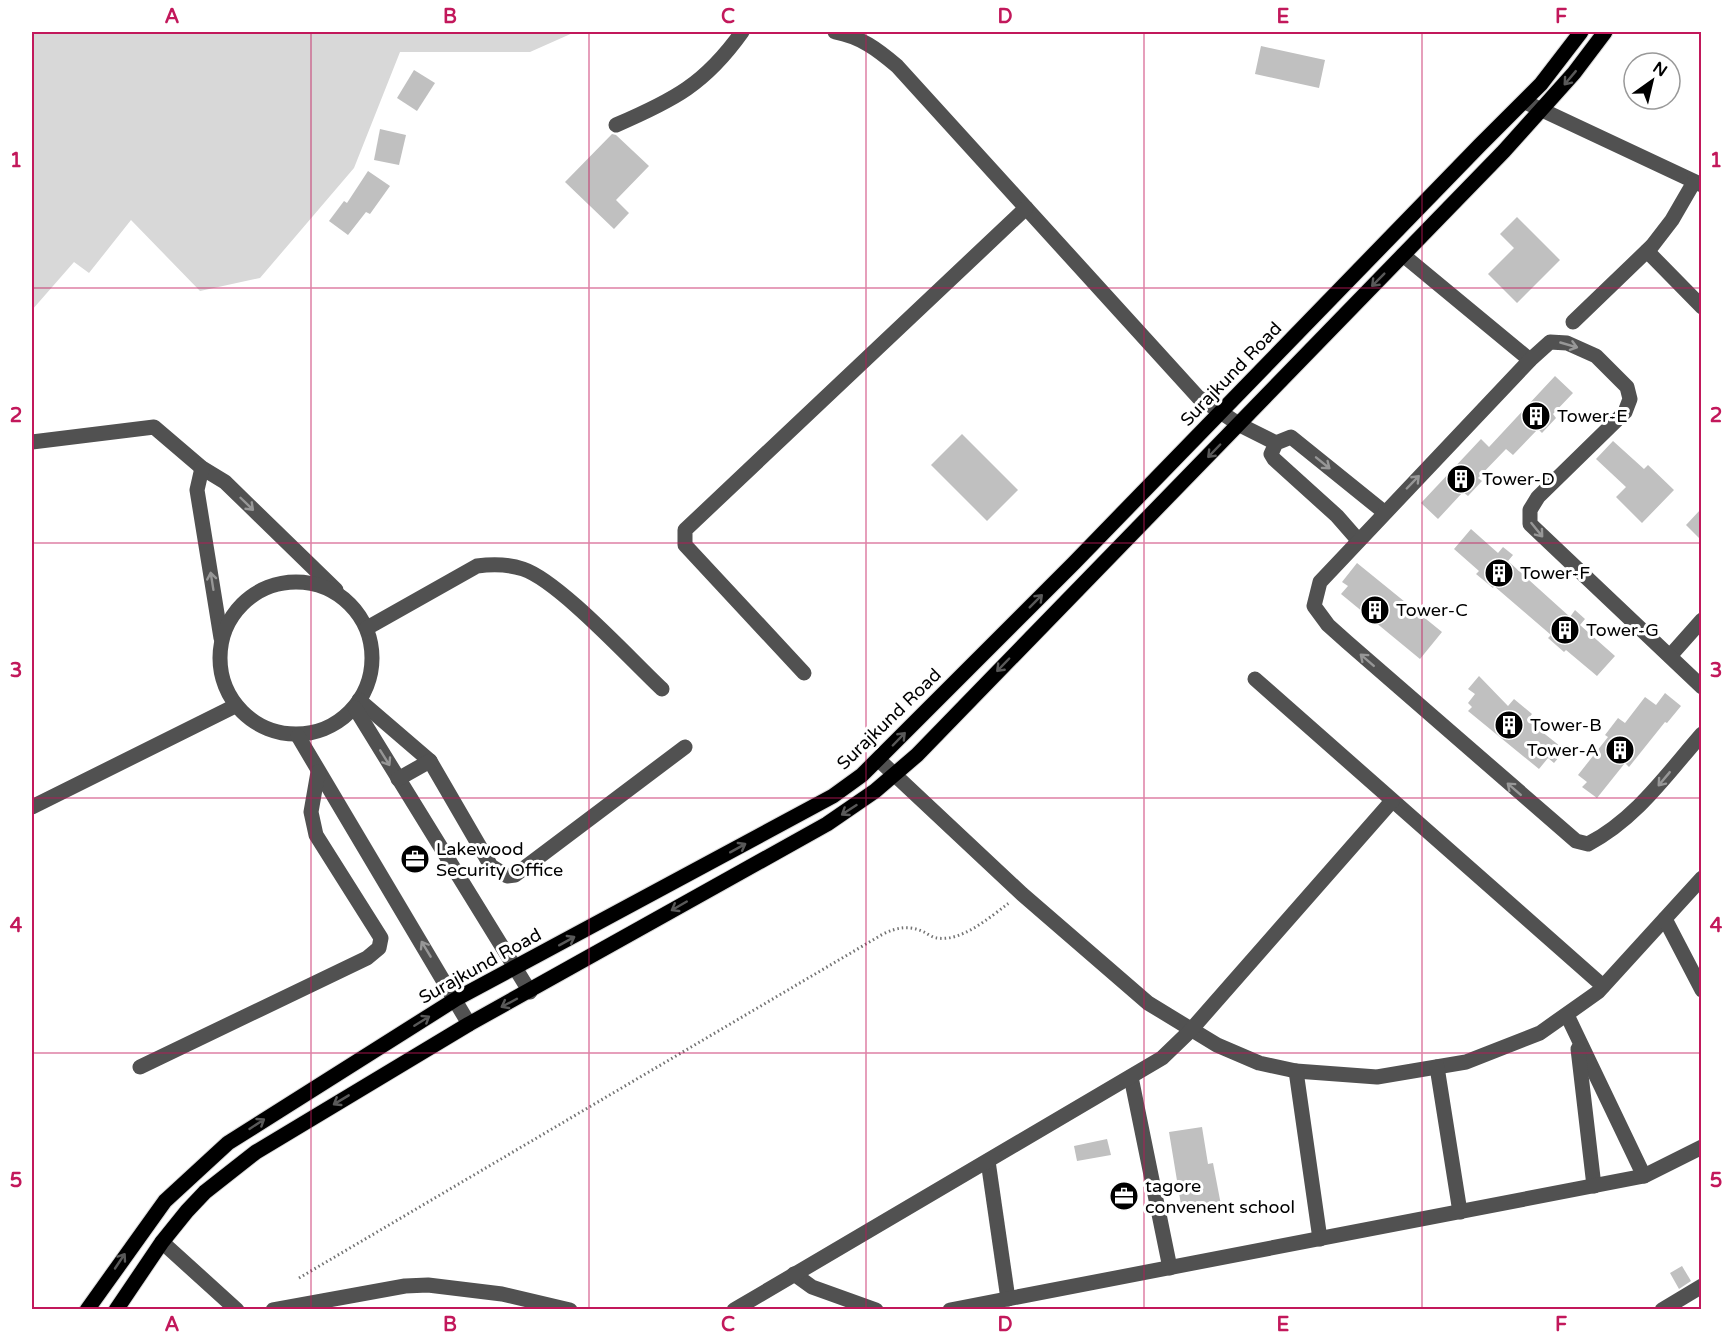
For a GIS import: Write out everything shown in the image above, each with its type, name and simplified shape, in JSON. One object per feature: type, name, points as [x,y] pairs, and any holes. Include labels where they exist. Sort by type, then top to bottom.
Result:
[{"type":"main road","name":"Surajkund Road","points":[[87,1310],[165,1202],[228,1143],[456,999],[833,796],[879,760],[1525,102],[1581,32]]},
{"type":"main road","points":[[116,1310],[162,1242],[205,1192],[256,1152],[469,1024],[530,992],[827,824],[875,791],[895,774],[1240,424],[1299,358],[1403,255],[1541,111],[1605,32]]},
{"type":"main road","points":[[1413,215],[1427,230]]},
{"type":"street","points":[[616,124],[683,93],[710,72],[742,32]]},
{"type":"street","points":[[835,32],[854,36],[874,46],[897,66],[1189,388],[1240,424],[1276,443]]},
{"type":"street","points":[[1525,102],[1698,184],[1647,251],[1574,322]]},
{"type":"street","points":[[804,673],[685,544],[685,530],[1026,208]]},
{"type":"street","points":[[1647,251],[1701,306]]},
{"type":"street","points":[[1403,255],[1530,360]]},
{"type":"street","points":[[1701,687],[1530,524],[1530,510],[1538,497],[1625,412],[1630,399],[1627,387],[1596,356],[1567,343],[1550,342],[1530,360],[1320,582],[1314,606],[1328,625],[1576,841],[1588,844],[1606,835],[1637,810],[1701,734]]},
{"type":"street","points":[[32,442],[154,427],[202,468],[225,482],[351,604],[367,628],[373,656],[369,684],[357,704],[329,728],[298,735],[263,728],[235,706],[220,674],[221,638],[198,490],[202,468]]},
{"type":"street","points":[[1358,540],[1337,516],[1274,459],[1271,454],[1276,443],[1291,437],[1384,512]]},
{"type":"street","points":[[367,628],[477,566],[494,564],[524,569],[553,586],[662,689]]},
{"type":"street","points":[[221,638],[236,610],[261,590],[292,582],[324,587],[351,604]]},
{"type":"street","points":[[1670,656],[1701,620]]},
{"type":"street","points":[[1255,679],[1604,986]]},
{"type":"street","points":[[357,704],[429,760],[491,866],[507,876],[515,875],[525,868],[685,747]]},
{"type":"street","points":[[357,704],[398,779],[530,992]]},
{"type":"street","points":[[32,807],[235,706]]},
{"type":"street","points":[[298,735],[469,1024]]},
{"type":"street","points":[[398,779],[429,760]]},
{"type":"street","points":[[879,760],[1022,894],[1148,1003],[1190,1031],[1258,1063],[1296,1071],[1377,1077],[1466,1062],[1540,1033],[1604,986],[1701,878]]},
{"type":"street","points":[[140,1067],[367,958],[379,948],[381,938],[316,835],[310,812],[318,772]]},
{"type":"street","points":[[734,1310],[1162,1058],[1190,1031],[1392,801]]},
{"type":"street","points":[[1665,919],[1701,990]]},
{"type":"street","points":[[1567,1015],[1644,1176]]},
{"type":"street","points":[[1576,1036],[1594,1186]]},
{"type":"street","points":[[1437,1067],[1460,1212]]},
{"type":"street","points":[[1296,1071],[1320,1239]]},
{"type":"street","points":[[1131,1077],[1170,1268]]},
{"type":"street","points":[[950,1310],[1644,1176],[1701,1147]]},
{"type":"street","points":[[988,1161],[1008,1299]]},
{"type":"street","points":[[162,1242],[237,1310]]},
{"type":"street","points":[[794,1274],[812,1287],[876,1310]]},
{"type":"street","points":[[273,1310],[405,1286],[428,1285],[502,1294],[570,1310]]},
{"type":"street","points":[[1662,1310],[1701,1286]]},
{"type":"path","points":[[299,1278],[883,934],[898,927],[915,928],[937,938],[955,935],[977,926],[1022,894]]},
{"type":"shaded area","points":[[32,32],[575,32],[530,52],[400,52],[354,168],[260,278],[200,291],[131,220],[89,273],[74,262],[32,310]]},
{"type":"building","points":[[1261,46],[1325,60],[1319,88],[1255,74]]},
{"type":"building","points":[[414,70],[435,83],[417,111],[397,98]]},
{"type":"building","points":[[380,129],[406,135],[399,165],[374,160]]},
{"type":"building","points":[[612,134],[616,135],[649,166],[616,200],[629,213],[614,229],[565,182]]},
{"type":"building","points":[[368,171],[390,186],[370,214],[366,212],[348,235],[329,221],[344,201],[347,203]]},
{"type":"building","points":[[1517,217],[1560,260],[1517,303],[1488,274],[1514,248],[1500,234]]},
{"type":"building","points":[[1555,376],[1573,393],[1553,414],[1556,418],[1542,433],[1538,429],[1513,455],[1506,449],[1478,478],[1482,481],[1468,496],[1463,492],[1438,519],[1421,503],[1481,439],[1489,447]]},
{"type":"building","points":[[962,434],[1018,490],[987,521],[931,465]]},
{"type":"building","points":[[1613,441],[1644,469],[1648,465],[1674,490],[1642,523],[1616,497],[1626,487],[1596,459]]},
{"type":"building","points":[[1701,509],[1701,540],[1686,525]]},
{"type":"building","points":[[1471,529],[1498,553],[1503,547],[1513,555],[1508,561],[1570,617],[1575,610],[1585,619],[1580,625],[1615,656],[1597,676],[1548,638],[1551,635],[1494,586],[1493,588],[1476,574],[1479,571],[1454,549]]},
{"type":"building","name":"Tower-C","points":[[1357,563],[1442,632],[1420,659],[1341,594],[1348,586],[1342,582]]},
{"type":"building","name":"Tower-B","points":[[1479,676],[1508,706],[1514,699],[1532,714],[1527,720],[1565,750],[1554,763],[1548,758],[1539,769],[1468,711],[1472,707],[1468,703],[1475,694],[1468,689]]},
{"type":"building","name":"Tower-A","points":[[1665,693],[1681,706],[1629,767],[1625,763],[1597,798],[1582,787],[1587,782],[1578,775],[1608,737],[1605,735],[1618,718],[1625,723],[1645,697],[1656,705]]},
{"type":"building","name":"Lakewood Security Office","points":[[418,846],[428,862],[411,872],[401,856]]},
{"type":"building","points":[[1202,1127],[1208,1164],[1213,1163],[1221,1205],[1182,1211],[1169,1132]]},
{"type":"building","points":[[1107,1139],[1111,1155],[1077,1161],[1074,1146]]},
{"type":"building","points":[[1682,1266],[1691,1281],[1679,1289],[1670,1273]]},
{"type":"place","name":"Tower-E","points":[[1536,416]]},
{"type":"place","name":"Tower-D","points":[[1461,479]]},
{"type":"place","name":"Tower-F","points":[[1499,573]]},
{"type":"place","name":"Tower-C","points":[[1375,610]]},
{"type":"place","name":"Tower-G","points":[[1565,630]]},
{"type":"place","name":"Tower-B","points":[[1509,725]]},
{"type":"place","name":"Tower-A","points":[[1620,750]]},
{"type":"place","name":"Lakewood Security Office","points":[[415,859]]},
{"type":"place","name":"tagore convenent school","points":[[1124,1196]]}]
